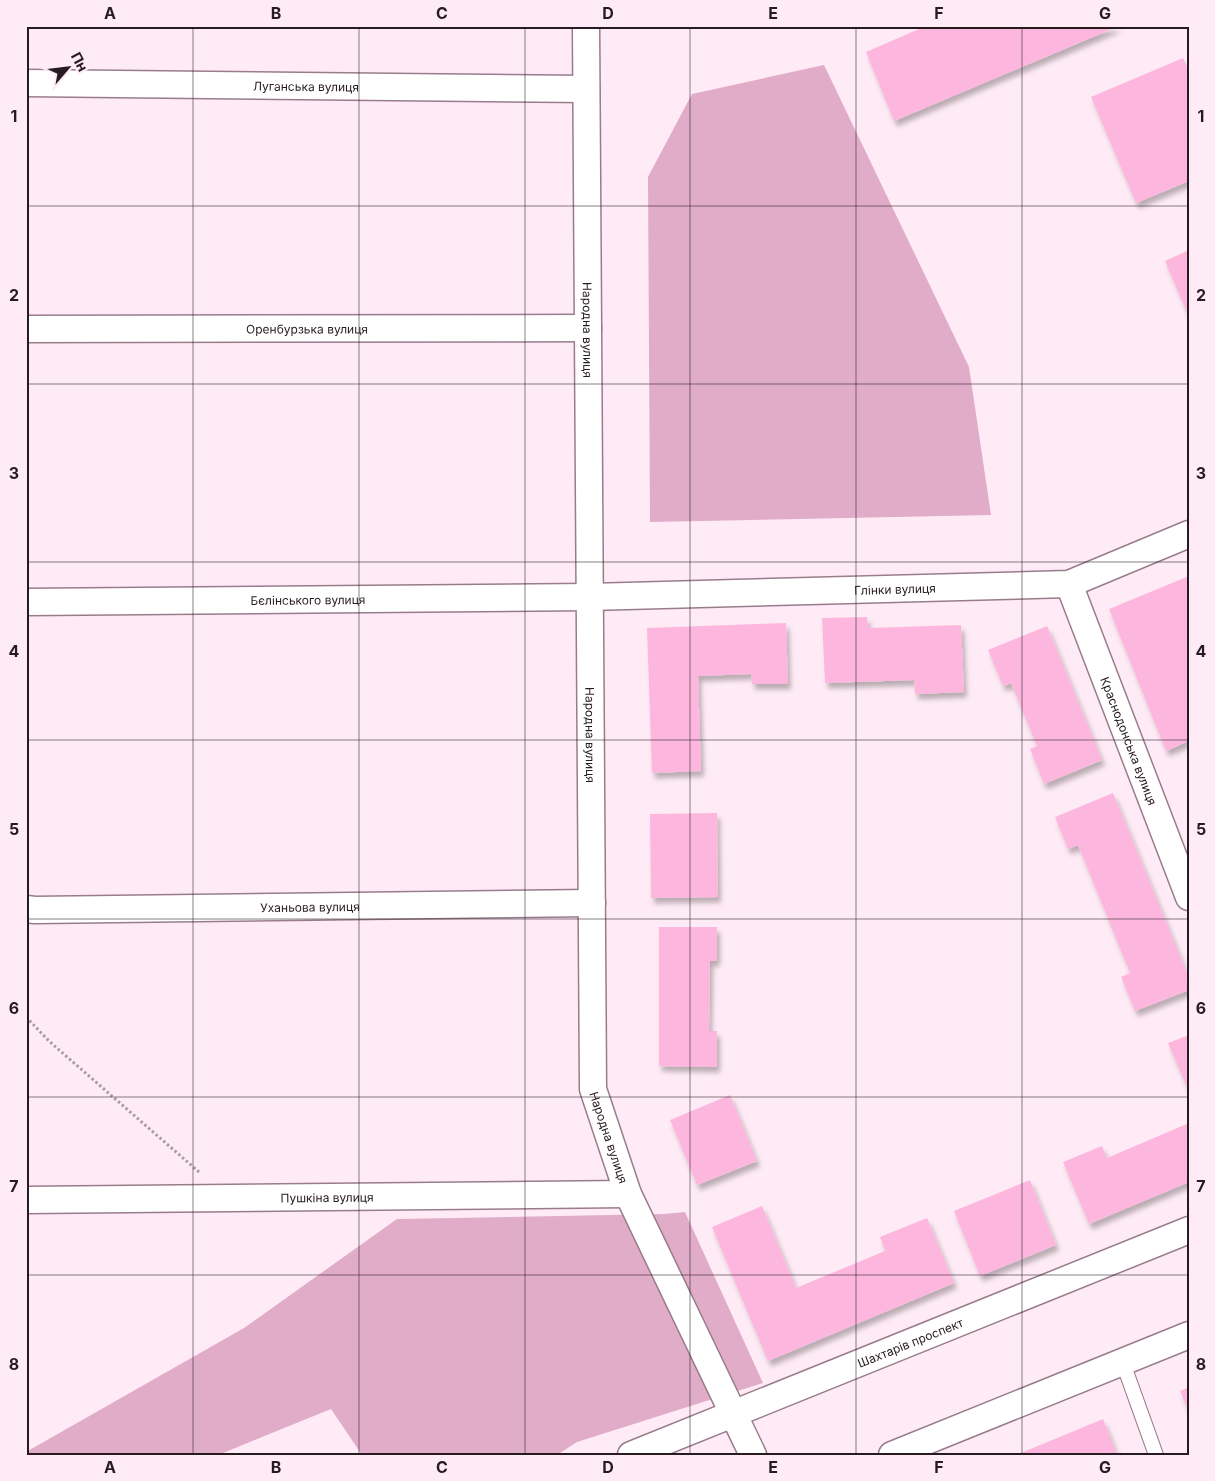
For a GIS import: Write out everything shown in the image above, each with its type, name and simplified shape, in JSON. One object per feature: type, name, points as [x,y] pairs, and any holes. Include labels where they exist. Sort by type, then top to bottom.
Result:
[{"type":"street","name":"Народна вулиця","points":[[586,26],[594,1089],[628,1194],[753,1455]]},
{"type":"street","name":"Луганська вулиця","points":[[26,83],[586,89]]},
{"type":"street","name":"Оренбурзька вулиця","points":[[26,329],[588,328]]},
{"type":"street","name":"Глінки вулиця","points":[[590,596],[1069,584],[1189,534]]},
{"type":"street","name":"Краснодонська вулиця","points":[[1069,584],[1189,897]]},
{"type":"street","name":"Бєлінського вулиця","points":[[26,602],[590,596]]},
{"type":"street","name":"Уханьова вулиця","points":[[26,909],[592,903]]},
{"type":"street","name":"Пушкіна вулиця","points":[[26,1200],[628,1194]]},
{"type":"street","name":"Шахтарів проспект","points":[[631,1455],[1189,1230]]},
{"type":"street","points":[[892,1455],[1189,1335]]},
{"type":"lane","points":[[1123,1363],[1156,1455]]},
{"type":"path","points":[[26,1017],[58,1048],[230,1198]]},
{"type":"shaded area","points":[[824,65],[969,367],[991,515],[650,522],[648,177],[692,94]]},
{"type":"shaded area","points":[[685,1212],[763,1383],[577,1442],[557,1455],[362,1455],[331,1409],[218,1455],[26,1455],[26,1452],[244,1328],[397,1219]]},
{"type":"building","points":[[926,26],[1119,26],[894,121],[866,52]]},
{"type":"building","points":[[1183,58],[1189,71],[1189,181],[1136,203],[1091,97]]},
{"type":"building","points":[[1189,250],[1189,317],[1165,261]]},
{"type":"building","points":[[1189,576],[1189,638],[1186,639],[1189,645],[1189,741],[1166,751],[1109,609]]},
{"type":"building","points":[[867,617],[868,628],[961,625],[964,692],[915,694],[914,680],[825,683],[822,618]]},
{"type":"building","points":[[786,623],[788,684],[752,684],[751,674],[698,676],[701,771],[652,773],[647,628]]},
{"type":"building","points":[[1047,626],[1102,760],[1044,784],[1030,749],[1037,746],[1011,683],[1003,686],[988,650]]},
{"type":"building","points":[[1113,793],[1189,978],[1189,990],[1135,1011],[1121,977],[1130,973],[1078,845],[1068,849],[1055,817]]},
{"type":"building","points":[[717,813],[718,897],[651,898],[650,814]]},
{"type":"building","points":[[659,927],[717,927],[717,961],[710,961],[709,1031],[717,1031],[717,1067],[659,1066]]},
{"type":"building","points":[[1189,1035],[1189,1092],[1168,1043]]},
{"type":"building","points":[[730,1095],[757,1161],[697,1185],[670,1120]]},
{"type":"building","points":[[1189,1123],[1189,1182],[1089,1224],[1063,1162],[1102,1146],[1107,1158]]},
{"type":"building","points":[[1030,1180],[1056,1245],[980,1276],[954,1211]]},
{"type":"building","points":[[762,1206],[796,1288],[885,1251],[880,1237],[927,1218],[954,1283],[768,1361],[712,1227]]},
{"type":"building","points":[[1189,1387],[1189,1412],[1180,1391]]},
{"type":"building","points":[[1103,1419],[1117,1455],[1016,1455]]}]
